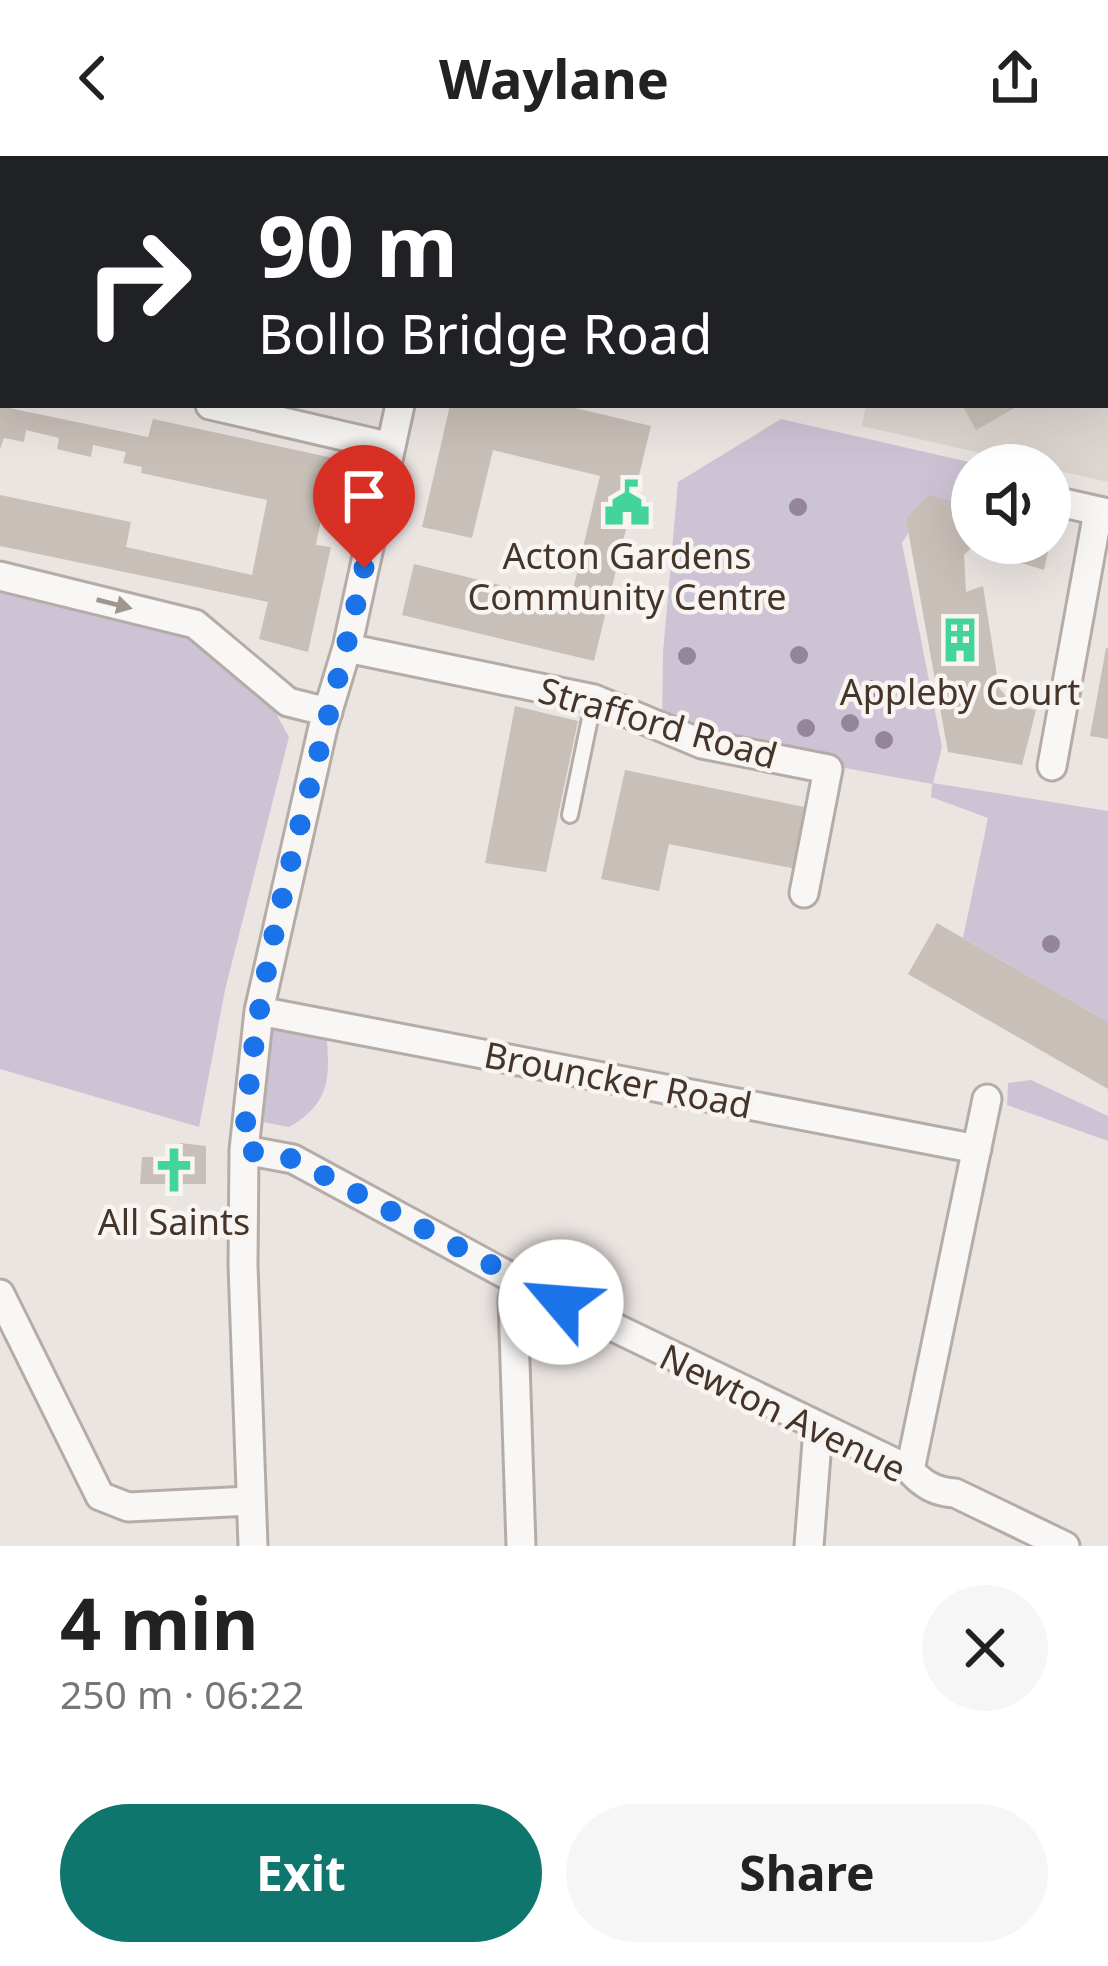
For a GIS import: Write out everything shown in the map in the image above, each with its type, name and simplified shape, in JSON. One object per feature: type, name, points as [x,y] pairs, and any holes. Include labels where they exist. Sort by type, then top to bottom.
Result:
[{"type":"street","points":[[223,408],[391,447]]},
{"type":"street","points":[[253,1546],[243,1265],[244,1150],[260,1011],[399,408]]},
{"type":"street","points":[[1052,766],[1103,512],[1071,505]]},
{"type":"street","points":[[0,576],[195,624],[288,702],[328,712]]},
{"type":"street","name":"Strafford Road","points":[[347,648],[594,699],[702,744],[828,769],[804,893]]},
{"type":"street","name":"Brouncker Road","points":[[260,1011],[976,1149]]},
{"type":"street","points":[[910,1470],[987,1100]]},
{"type":"street","name":"Newton Avenue","points":[[244,1150],[293,1159],[518,1281],[910,1470],[940,1492],[956,1493],[1065,1546]]},
{"type":"street","points":[[518,1281],[513,1300],[521,1546]]},
{"type":"street","points":[[0,1294],[100,1496],[128,1507],[250,1501]]},
{"type":"street","points":[[809,1546],[818,1429]]},
{"type":"lane","points":[[570,815],[594,699]]},
{"type":"shaded area","points":[[865,408],[1108,408],[1108,482],[1071,474],[1071,444],[951,446],[862,426]]},
{"type":"shaded area","points":[[781,419],[951,458],[951,507],[928,502],[902,543],[942,747],[933,783],[1108,811],[1108,1022],[963,938],[988,818],[931,797],[932,784],[703,742],[662,724],[663,652],[678,482]]},
{"type":"shaded area","points":[[0,590],[184,634],[274,710],[289,737],[225,990],[199,1127],[0,1069]]},
{"type":"shaded area","points":[[271,1021],[326,1030],[328,1061],[321,1097],[289,1127],[258,1121]]},
{"type":"shaded area","points":[[1031,1080],[1108,1116],[1108,1141],[1007,1105],[1008,1083]]},
{"type":"building","points":[[0,408],[10,408],[148,437],[153,419],[333,458],[316,545],[331,547],[308,652],[259,639],[268,602],[0,546],[0,495],[131,522],[126,547],[252,575],[267,500],[141,473],[142,467],[123,463],[126,452],[93,445],[91,457],[57,449],[59,438],[26,430],[24,442],[4,438],[0,449]]},
{"type":"building","points":[[449,408],[576,408],[651,426],[594,661],[402,615],[414,564],[570,602],[600,476],[493,450],[472,538],[422,527]]},
{"type":"building","points":[[964,408],[1015,408],[976,430]]},
{"type":"building","name":"Appleby Court","points":[[929,495],[951,501],[951,564],[964,564],[966,592],[983,586],[999,688],[1014,706],[1036,710],[1022,765],[948,752],[906,519]]},
{"type":"building","points":[[1108,648],[1108,739],[1090,736]]},
{"type":"building","points":[[515,706],[578,721],[546,872],[485,863]]},
{"type":"building","points":[[625,770],[814,809],[801,870],[669,844],[659,891],[601,879]]},
{"type":"building","points":[[937,923],[1108,1022],[1108,1089],[908,974]]},
{"type":"building","name":"All Saints","points":[[180,1143],[206,1146],[206,1184],[140,1184],[142,1157],[179,1157]]},
{"type":"place","name":"Acton Gardens Community Centre","points":[[627,503]]},
{"type":"place","name":"Appleby Court","points":[[960,640]]},
{"type":"place","name":"All Saints","points":[[174,1170]]},
{"type":"route","points":[[364,568],[260,1011],[244,1150],[293,1159],[561,1302]]}]
